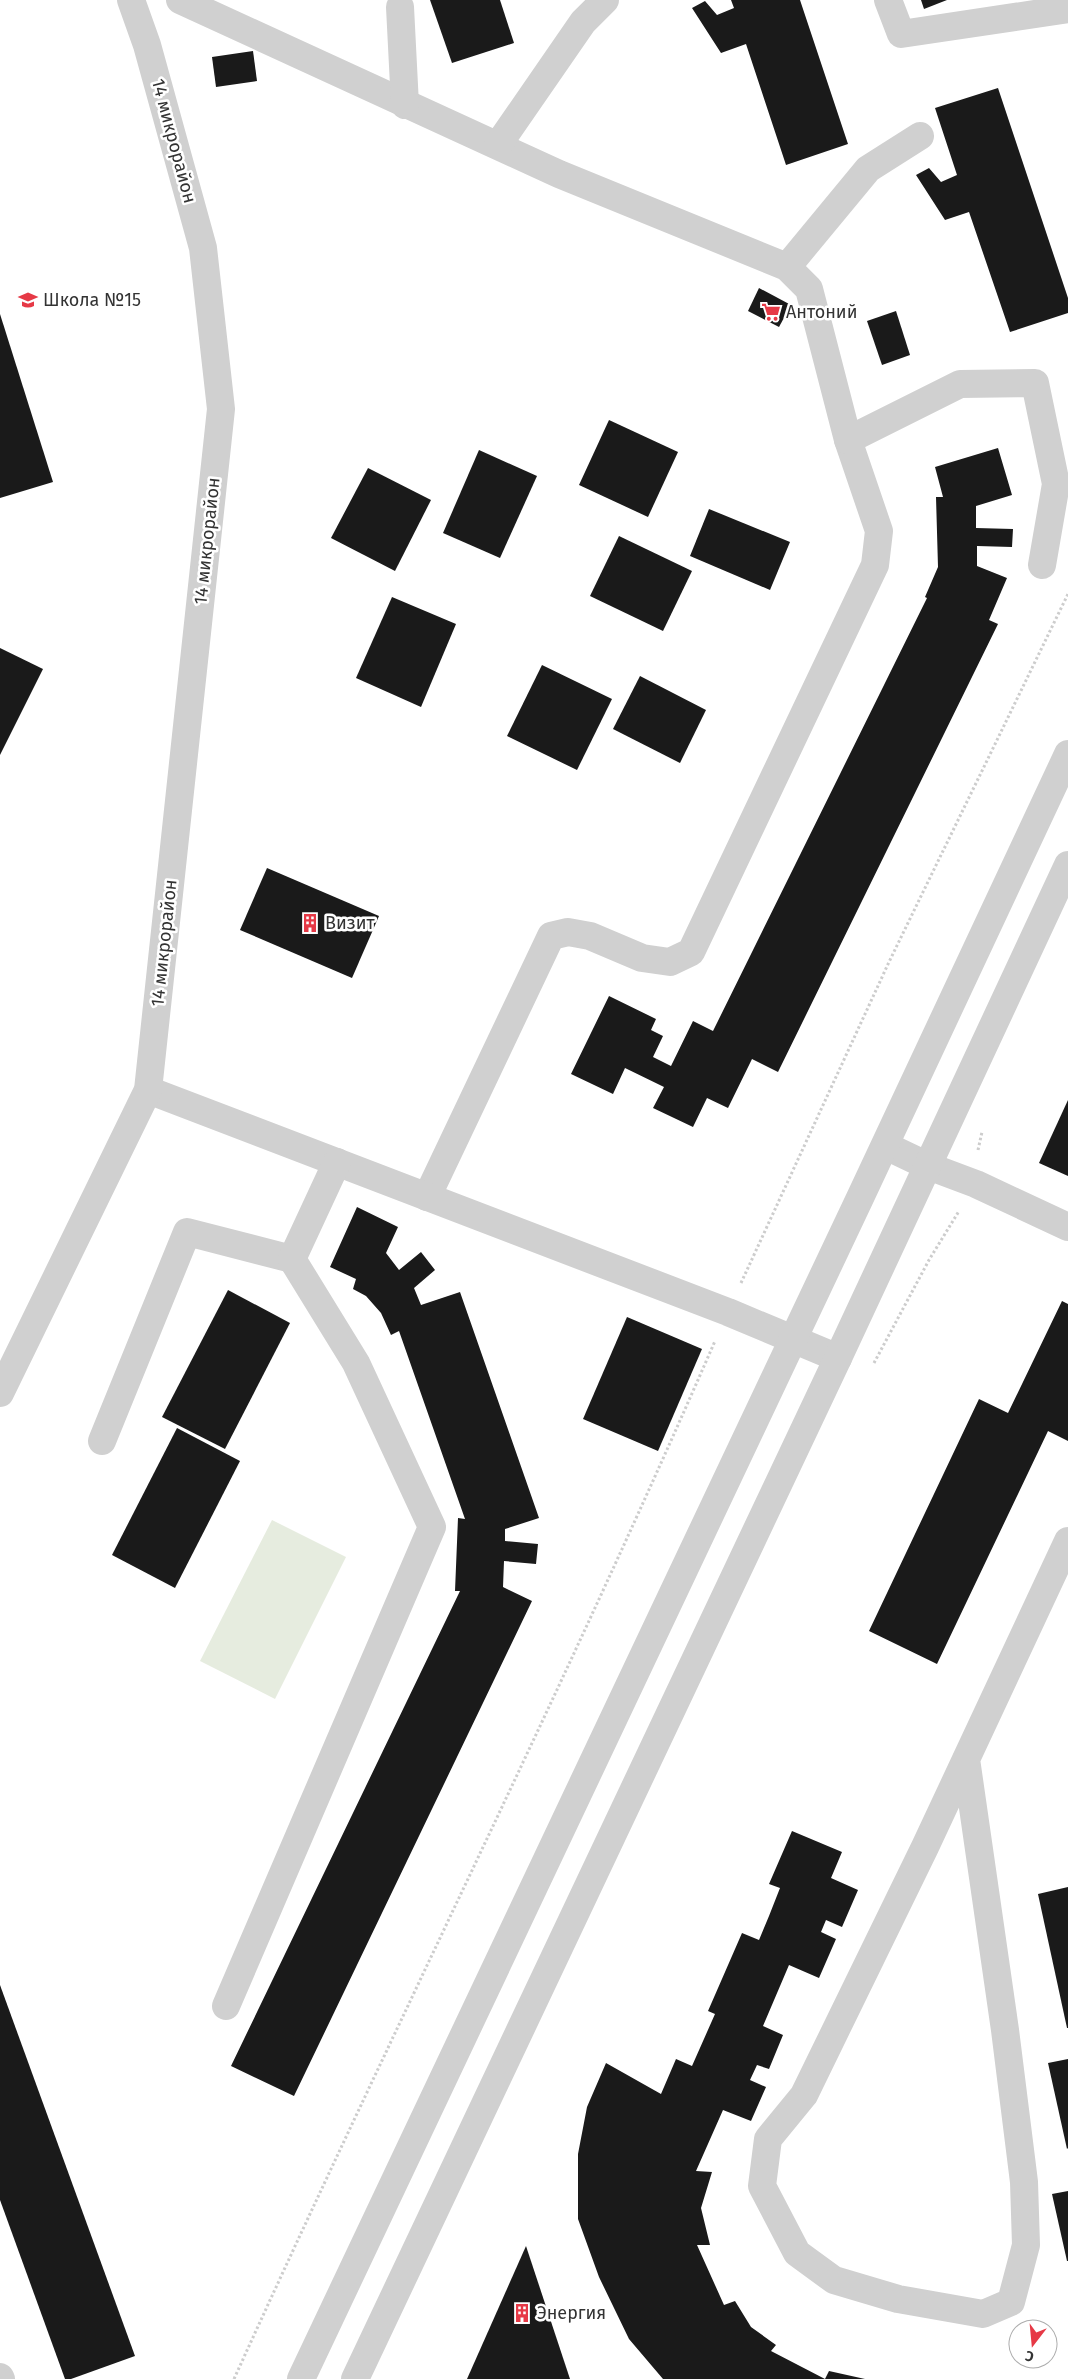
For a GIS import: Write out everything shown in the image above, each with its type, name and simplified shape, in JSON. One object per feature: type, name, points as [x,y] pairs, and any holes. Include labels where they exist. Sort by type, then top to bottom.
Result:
[{"type":"street","name":"14 микрорайон","points":[[0,1393],[148,1090],[221,409],[203,248],[147,45],[131,0]]},
{"type":"street","points":[[180,0],[405,105],[498,145],[559,174],[787,267],[809,289],[848,440],[880,531],[875,565],[691,952],[670,962],[642,958],[590,936],[568,932],[551,936],[427,1197]]},
{"type":"street","points":[[498,145],[579,11],[606,0]]},
{"type":"street","points":[[888,0],[901,34],[1068,9]]},
{"type":"street","points":[[400,7],[405,105]]},
{"type":"street","points":[[787,267],[868,169],[920,136]]},
{"type":"street","points":[[848,440],[960,384],[1035,383],[1056,484],[1042,565]]},
{"type":"street","points":[[301,2379],[792,1339],[886,1146],[1068,754]]},
{"type":"street","points":[[355,2379],[838,1358],[1068,865]]},
{"type":"street","points":[[148,1090],[728,1312],[838,1358]]},
{"type":"street","points":[[886,1146],[928,1166],[976,1184],[1068,1227]]},
{"type":"street","points":[[292,1259],[337,1162]]},
{"type":"street","points":[[102,1441],[187,1232],[292,1259],[356,1363],[432,1527],[226,2006]]},
{"type":"street","points":[[966,1759],[1024,2182],[1026,2236],[1026,2244],[1011,2302],[983,2314],[898,2299],[834,2280],[797,2253],[762,2186],[768,2138],[804,2095],[966,1759],[1068,1541]]},
{"type":"path","points":[[234,2379],[298,2238],[643,1507],[728,1312],[889,962],[1068,594]]},
{"type":"shaded area","points":[[272,1520],[346,1557],[275,1699],[200,1661]]},
{"type":"building","points":[[430,0],[500,0],[514,43],[452,63]]},
{"type":"building","points":[[731,0],[800,0],[848,144],[786,165],[746,44],[721,53],[692,8],[705,1],[717,15],[734,8]]},
{"type":"building","points":[[921,0],[947,0],[924,9]]},
{"type":"building","points":[[253,51],[257,81],[216,87],[212,57]]},
{"type":"building","points":[[998,88],[1068,298],[1068,313],[1010,332],[969,212],[945,220],[916,175],[929,168],[941,182],[957,175],[935,108]]},
{"type":"building","points":[[759,288],[791,305],[779,327],[748,311]]},
{"type":"building","points":[[896,311],[910,355],[882,365],[867,321]]},
{"type":"building","points":[[0,314],[53,482],[0,498]]},
{"type":"building","points":[[609,420],[678,452],[648,517],[579,485]]},
{"type":"building","points":[[998,448],[1012,495],[976,506],[976,528],[1013,529],[1012,547],[977,546],[977,566],[1007,578],[989,620],[998,624],[778,1072],[752,1059],[728,1108],[707,1098],[693,1127],[653,1108],[664,1087],[625,1068],[613,1094],[571,1074],[609,996],[656,1019],[651,1030],[663,1036],[653,1057],[671,1066],[693,1021],[713,1031],[927,598],[925,597],[938,567],[936,497],[943,497],[935,467]]},
{"type":"building","points":[[479,450],[537,476],[500,558],[443,533]]},
{"type":"building","points":[[368,468],[431,500],[395,571],[331,538]]},
{"type":"building","points":[[709,509],[790,542],[770,590],[690,556]]},
{"type":"building","points":[[619,536],[692,571],[663,631],[590,596]]},
{"type":"building","points":[[392,597],[456,624],[421,707],[356,678]]},
{"type":"building","points":[[0,648],[43,669],[0,755]]},
{"type":"building","points":[[542,665],[612,699],[577,770],[507,736]]},
{"type":"building","points":[[640,676],[706,710],[680,763],[613,729]]},
{"type":"building","name":"Визит","points":[[267,868],[379,916],[352,978],[240,930]]},
{"type":"building","points":[[1068,1100],[1068,1176],[1039,1163]]},
{"type":"building","points":[[357,1207],[398,1227],[386,1253],[399,1270],[421,1252],[435,1270],[414,1288],[421,1305],[460,1292],[539,1518],[505,1529],[505,1541],[538,1544],[536,1564],[504,1561],[503,1587],[532,1601],[294,2096],[231,2066],[460,1591],[455,1591],[458,1518],[465,1519],[399,1331],[391,1335],[381,1313],[366,1296],[353,1289],[356,1279],[330,1267]]},
{"type":"building","points":[[228,1290],[290,1323],[225,1449],[162,1417]]},
{"type":"building","points":[[1062,1301],[1068,1304],[1068,1441],[1048,1431],[937,1664],[869,1631],[979,1399],[1008,1413]]},
{"type":"building","points":[[627,1317],[702,1349],[658,1451],[583,1419]]},
{"type":"building","points":[[177,1428],[240,1461],[175,1588],[112,1555]]},
{"type":"building","points":[[792,1831],[842,1852],[831,1878],[858,1890],[842,1927],[826,1920],[821,1932],[836,1939],[819,1978],[789,1965],[763,2026],[783,2035],[769,2069],[757,2065],[750,2080],[766,2087],[751,2121],[723,2110],[696,2171],[712,2172],[701,2208],[710,2245],[697,2245],[724,2305],[735,2301],[751,2327],[776,2345],[771,2351],[825,2379],[663,2379],[629,2339],[599,2277],[578,2219],[578,2154],[587,2107],[606,2063],[661,2094],[676,2059],[692,2066],[715,2014],[708,2011],[742,1933],[759,1940],[780,1888],[769,1884]]},
{"type":"building","points":[[1068,1887],[1068,2028],[1067,2028],[1038,1894]]},
{"type":"building","points":[[0,1985],[135,2356],[71,2379],[65,2379],[0,2200]]},
{"type":"building","points":[[1068,2059],[1068,2148],[1067,2149],[1048,2063]]},
{"type":"building","points":[[1068,2191],[1068,2261],[1067,2261],[1052,2194]]},
{"type":"building","name":"Энергия","points":[[526,2246],[570,2379],[467,2379]]},
{"type":"building","points":[[829,2371],[865,2379],[825,2379]]},
{"type":"place","name":"Школа №15","points":[[28,300]]},
{"type":"place","name":"Антоний","points":[[771,312]]},
{"type":"place","name":"Визит","points":[[310,923]]},
{"type":"place","name":"Энергия","points":[[522,2313]]}]
